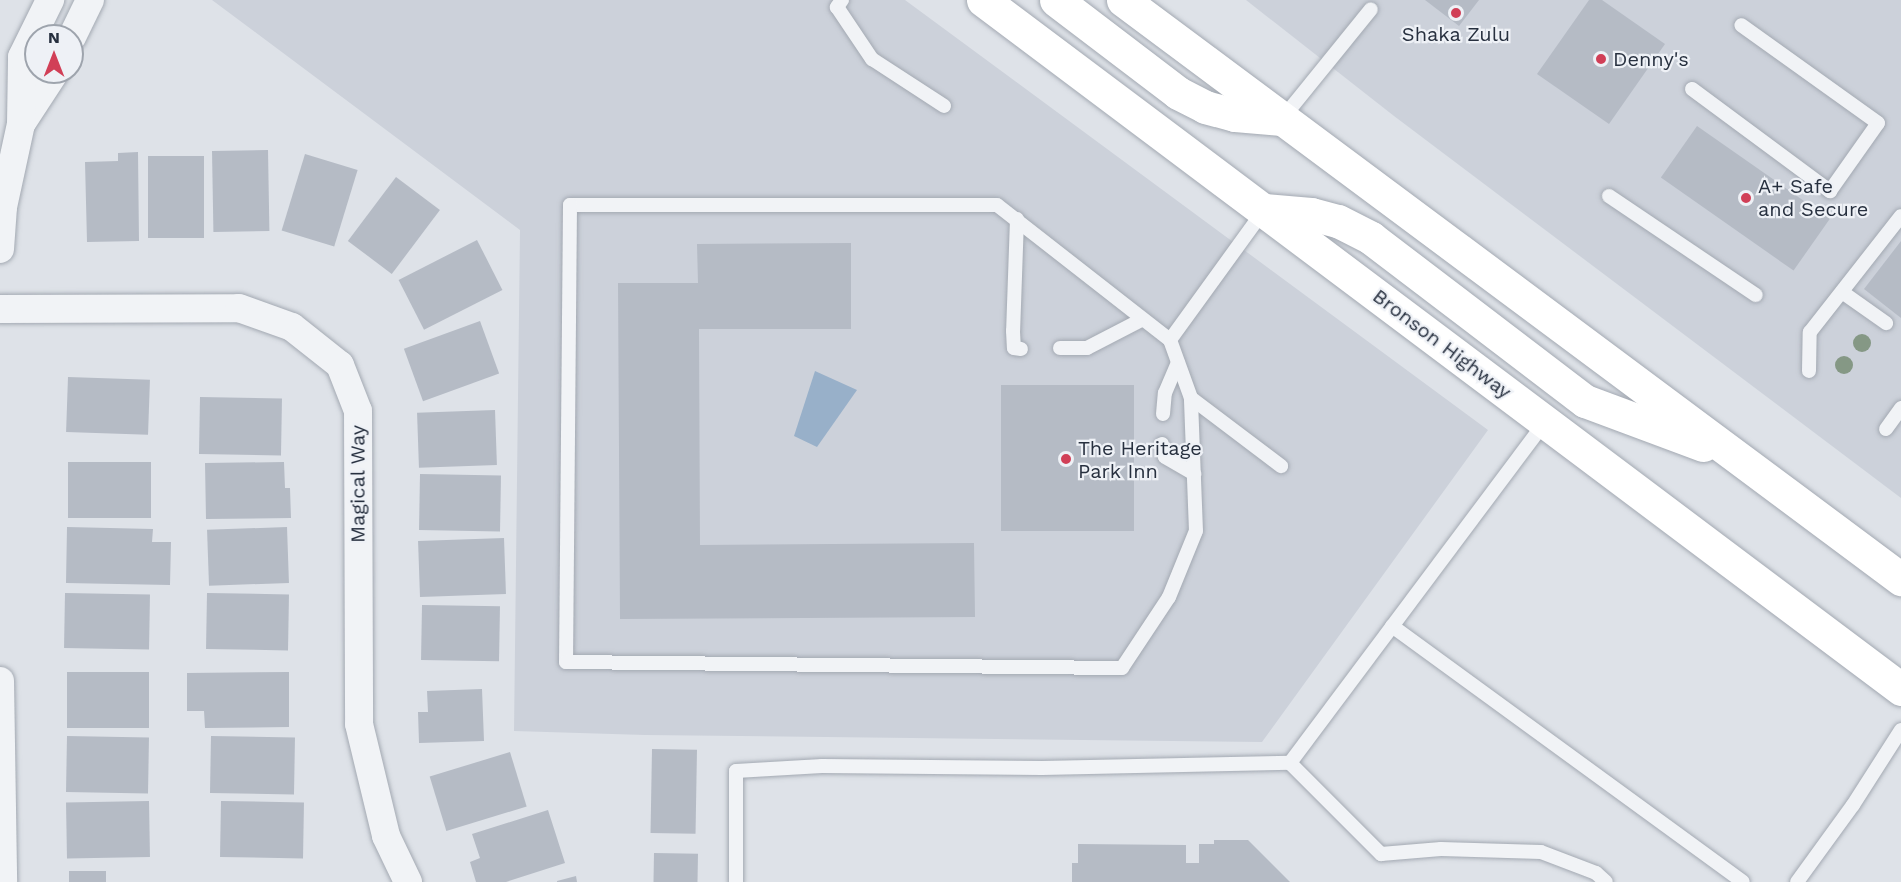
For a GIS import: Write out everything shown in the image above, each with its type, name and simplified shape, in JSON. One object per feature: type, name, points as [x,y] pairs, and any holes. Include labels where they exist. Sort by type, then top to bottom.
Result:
[{"type":"highway","name":"Bronson Highway","points":[[983,0],[1901,688]]},
{"type":"highway","points":[[1056,0],[1178,93],[1205,107],[1235,115],[1282,120]]},
{"type":"highway","points":[[1123,0],[1901,579]]},
{"type":"highway","points":[[1264,210],[1311,214],[1338,221],[1371,237],[1585,400],[1741,460]]},
{"type":"street","points":[[0,249],[3,207],[21,124],[22,57],[50,0]]},
{"type":"street","points":[[78,24],[90,0]]},
{"type":"street","points":[[21,124],[46,84]]},
{"type":"street","name":"Magical Way","points":[[0,309],[239,308],[292,327],[340,364],[358,411],[359,724],[386,836],[408,882]]},
{"type":"street","points":[[0,681],[3,882]]},
{"type":"lane","points":[[842,0],[837,7],[872,59],[944,106]]},
{"type":"lane","points":[[1282,120],[1371,9]]},
{"type":"lane","points":[[1692,89],[1830,191],[1878,123],[1741,25]]},
{"type":"lane","points":[[1609,196],[1756,295]]},
{"type":"lane","points":[[570,205],[997,205],[1142,320],[1170,340],[1191,398],[1196,531],[1169,597],[1122,668],[566,662],[570,205]]},
{"type":"lane","points":[[1170,340],[1264,210]]},
{"type":"lane","points":[[1809,371],[1810,332],[1901,216]]},
{"type":"lane","points":[[1017,219],[1013,331],[1014,348],[1021,349]]},
{"type":"lane","points":[[1842,292],[1886,323]]},
{"type":"lane","points":[[1060,348],[1087,348],[1142,320]]},
{"type":"lane","points":[[1163,414],[1165,393],[1178,363]]},
{"type":"lane","points":[[1191,398],[1281,466]]},
{"type":"lane","points":[[1886,429],[1901,408]]},
{"type":"lane","points":[[1290,763],[1546,421]]},
{"type":"lane","points":[[1162,444],[1165,457],[1194,474]]},
{"type":"lane","points":[[1392,626],[1743,882]]},
{"type":"lane","points":[[1797,882],[1853,805],[1901,730]]},
{"type":"lane","points":[[736,882],[736,771],[822,766],[1042,768],[1290,763],[1382,854],[1441,849],[1541,852],[1596,873],[1606,882]]},
{"type":"shaded area","points":[[212,0],[905,0],[1488,430],[1262,742],[645,735],[514,731],[520,230]]},
{"type":"shaded area","points":[[1246,0],[1901,0],[1901,498],[1394,116]]},
{"type":"water","points":[[815,371],[857,390],[817,447],[794,436]]},
{"type":"building","name":"Shaka Zulu","points":[[1425,0],[1479,0],[1459,26]]},
{"type":"building","name":"Denny's","points":[[1589,0],[1602,0],[1665,44],[1609,124],[1537,74]]},
{"type":"building","name":"A+ Safe and Secure","points":[[1697,126],[1830,219],[1794,271],[1661,178]]},
{"type":"building","points":[[268,150],[269,231],[213,232],[212,151]]},
{"type":"building","points":[[138,152],[139,241],[87,242],[85,162],[118,161],[118,153]]},
{"type":"building","points":[[305,154],[358,170],[334,247],[282,231]]},
{"type":"building","points":[[148,156],[204,156],[204,238],[148,238]]},
{"type":"building","points":[[396,177],[440,210],[392,274],[348,241]]},
{"type":"building","points":[[477,240],[502,290],[424,330],[399,280]]},
{"type":"building","points":[[1901,241],[1901,318],[1864,289]]},
{"type":"building","points":[[851,243],[851,329],[699,329],[700,545],[974,543],[975,617],[620,619],[618,283],[698,283],[697,244]]},
{"type":"building","points":[[480,321],[499,374],[423,401],[404,349]]},
{"type":"building","points":[[68,377],[150,380],[148,435],[66,432]]},
{"type":"building","name":"The Heritage Park Inn","points":[[1001,385],[1134,385],[1134,531],[1001,531]]},
{"type":"building","points":[[200,397],[282,398],[281,455],[199,454]]},
{"type":"building","points":[[495,410],[497,465],[419,468],[417,413]]},
{"type":"building","points":[[68,462],[151,462],[151,518],[68,518]]},
{"type":"building","points":[[284,462],[285,488],[290,488],[291,518],[206,519],[205,463]]},
{"type":"building","points":[[420,474],[501,475],[500,531],[419,530]]},
{"type":"building","points":[[67,527],[153,529],[152,542],[171,542],[170,585],[66,583]]},
{"type":"building","points":[[287,527],[289,583],[209,586],[207,530]]},
{"type":"building","points":[[504,538],[506,594],[420,597],[418,541]]},
{"type":"building","points":[[65,593],[150,594],[149,649],[64,648]]},
{"type":"building","points":[[207,593],[289,594],[288,650],[206,649]]},
{"type":"building","points":[[422,605],[500,606],[499,661],[421,660]]},
{"type":"building","points":[[67,672],[149,672],[149,728],[67,728]]},
{"type":"building","points":[[289,672],[289,727],[205,728],[204,711],[187,711],[187,673]]},
{"type":"building","points":[[482,689],[484,741],[419,743],[418,712],[428,712],[427,691]]},
{"type":"building","points":[[67,736],[149,737],[148,793],[66,792]]},
{"type":"building","points":[[211,736],[295,737],[294,794],[210,793]]},
{"type":"building","points":[[652,749],[697,750],[696,834],[651,833]]},
{"type":"building","points":[[510,752],[527,807],[446,831],[430,777]]},
{"type":"building","points":[[149,801],[150,857],[67,858],[66,802]]},
{"type":"building","points":[[221,801],[304,802],[303,858],[220,857]]},
{"type":"building","points":[[548,810],[565,863],[506,882],[476,882],[470,862],[480,858],[472,834]]},
{"type":"building","points":[[1214,840],[1248,840],[1290,882],[1072,882],[1072,863],[1078,863],[1078,844],[1186,845],[1186,863],[1199,863],[1199,844],[1214,844]]},
{"type":"building","points":[[654,853],[698,854],[698,882],[653,882]]},
{"type":"building","points":[[69,871],[106,871],[106,882],[69,882]]},
{"type":"building","points":[[576,876],[577,882],[557,882],[557,881]]},
{"type":"place","name":"Shaka Zulu","points":[[1456,13]]},
{"type":"place","name":"Denny's","points":[[1601,59]]},
{"type":"place","name":"A+ Safe and Secure","points":[[1746,198]]},
{"type":"place","name":"The Heritage Park Inn","points":[[1066,459]]}]
